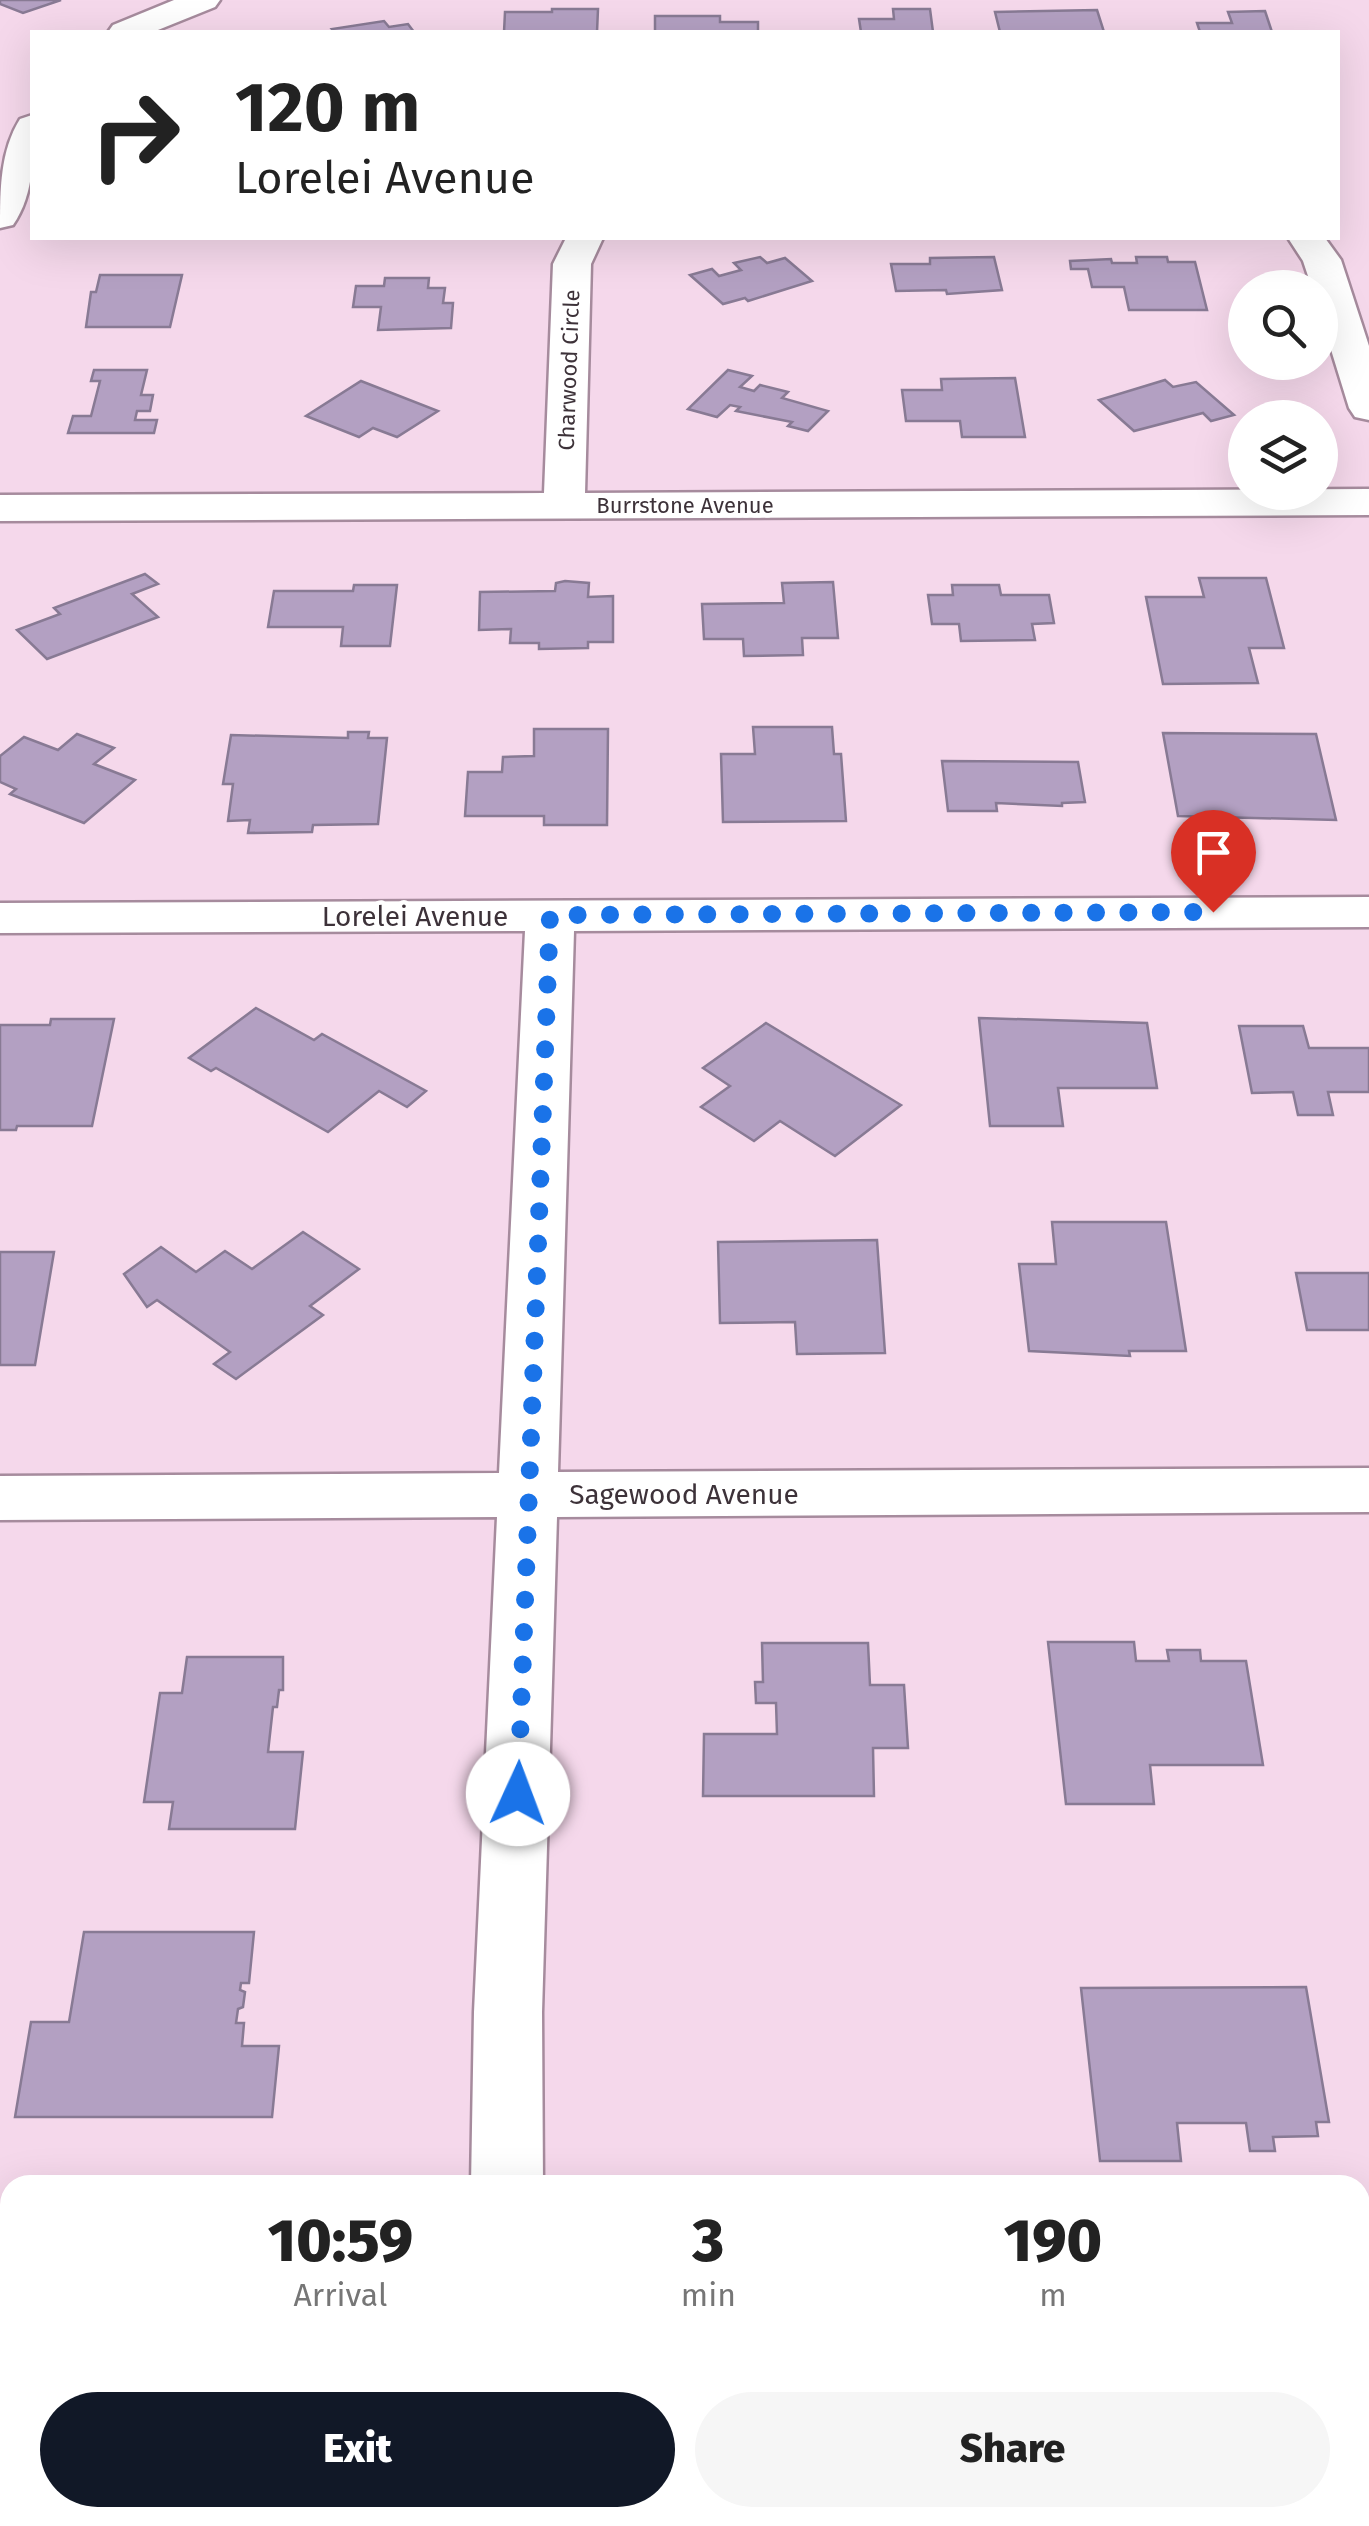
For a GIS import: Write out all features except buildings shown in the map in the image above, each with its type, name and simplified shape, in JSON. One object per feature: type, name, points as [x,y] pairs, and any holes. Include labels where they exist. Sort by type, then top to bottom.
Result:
[{"type":"street","points":[[131,30],[204,0]]},
{"type":"street","points":[[0,217],[30,132]]},
{"type":"street","name":"Charwood Circle","points":[[564,506],[572,264],[583,240]]},
{"type":"street","points":[[1307,240],[1322,260],[1369,408]]},
{"type":"street","name":"Burrstone Avenue","points":[[0,508],[1369,502]]},
{"type":"street","name":"Lorelei Avenue","points":[[0,918],[1369,912]]},
{"type":"street","points":[[507,2175],[508,2012],[550,915]]},
{"type":"street","name":"Sagewood Avenue","points":[[0,1498],[1369,1490]]},
{"type":"route","points":[[518,1794],[550,915],[1213,912]]}]
